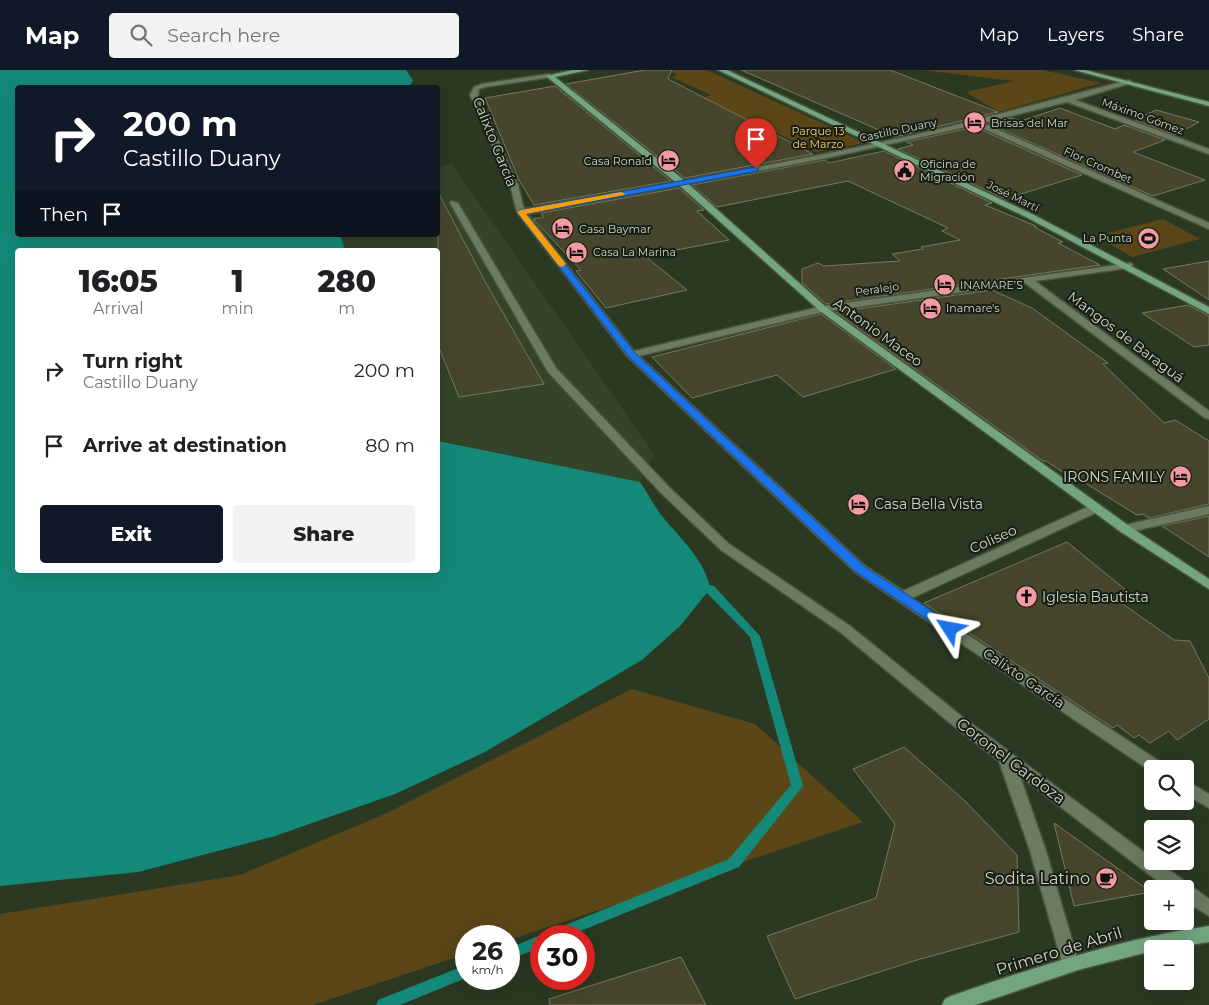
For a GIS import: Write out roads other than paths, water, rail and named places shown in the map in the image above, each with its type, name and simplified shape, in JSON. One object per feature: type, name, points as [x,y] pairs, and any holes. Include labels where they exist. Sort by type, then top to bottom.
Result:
[{"type":"main road","points":[[549,76],[585,70]]},
{"type":"main road","name":"José Martí","points":[[721,70],[884,145],[1128,266],[1209,311]]},
{"type":"main road","points":[[1077,70],[1209,104]]},
{"type":"main road","name":"Antonio Maceo","points":[[549,76],[682,183],[824,309],[1125,529],[1209,585]]},
{"type":"main road","name":"Primero de Abril","points":[[951,1005],[1070,964],[1175,938],[1209,934]]},
{"type":"street","name":"Calixto García","points":[[549,76],[484,85],[476,88],[474,94],[514,185],[521,212],[632,355],[860,570],[1146,760]]},
{"type":"street","name":"Castillo Duany","points":[[521,212],[884,145],[978,124],[1129,82]]},
{"type":"street","name":"Máximo Gómez","points":[[1069,100],[1209,152]]},
{"type":"street","name":"Flor Crombet","points":[[978,124],[1209,226]]},
{"type":"street","name":"Coronel Cardoza","points":[[454,203],[552,370],[665,490],[725,547],[845,629],[1006,758],[1169,880]]},
{"type":"street","name":"Peralejo","points":[[632,355],[824,309],[1128,266]]},
{"type":"street","name":"Mangos de Baraguá","points":[[1027,280],[1209,416]]},
{"type":"street","name":"Coliseo","points":[[902,597],[1096,508]]},
{"type":"street","points":[[1125,529],[1209,510]]},
{"type":"street","points":[[1006,758],[1038,851],[1070,964]]},
{"type":"street","points":[[1194,792],[1209,802]]},
{"type":"street","points":[[1194,898],[1209,909]]},
{"type":"water","points":[[0,70],[406,70],[413,80],[410,85],[15,85],[15,237],[341,237],[344,248],[15,248],[15,573],[440,573],[440,441],[640,482],[661,515],[697,558],[703,568],[710,589],[680,626],[642,660],[483,753],[395,794],[275,836],[138,872],[0,886]]},
{"type":"waterway","points":[[580,925],[734,863],[797,786],[755,636],[710,589]]},
{"type":"waterway","points":[[520,950],[530,945]]},
{"type":"waterway","points":[[383,1005],[455,976]]},
{"type":"place","name":"Brisas del Mar","points":[[975,123]]},
{"type":"place","name":"Casa Ronald","points":[[668,161]]},
{"type":"place","name":"Oficina de Migración","points":[[904,170]]},
{"type":"place","name":"Casa Baymar","points":[[563,229]]},
{"type":"place","name":"La Punta","points":[[1148,238]]},
{"type":"place","name":"Casa La Marina","points":[[577,252]]},
{"type":"place","name":"INAMARE’S","points":[[944,285]]},
{"type":"place","name":"Inamare's","points":[[930,308]]},
{"type":"place","name":"IRONS FAMILY","points":[[1181,477]]},
{"type":"place","name":"Casa Bella Vista","points":[[858,504]]},
{"type":"place","name":"Iglesia Bautista","points":[[1026,597]]},
{"type":"place","name":"Sodita Latino","points":[[1106,878]]},
{"type":"park label","name":"Parque 13 de Marzo","points":[[818,137]]}]
